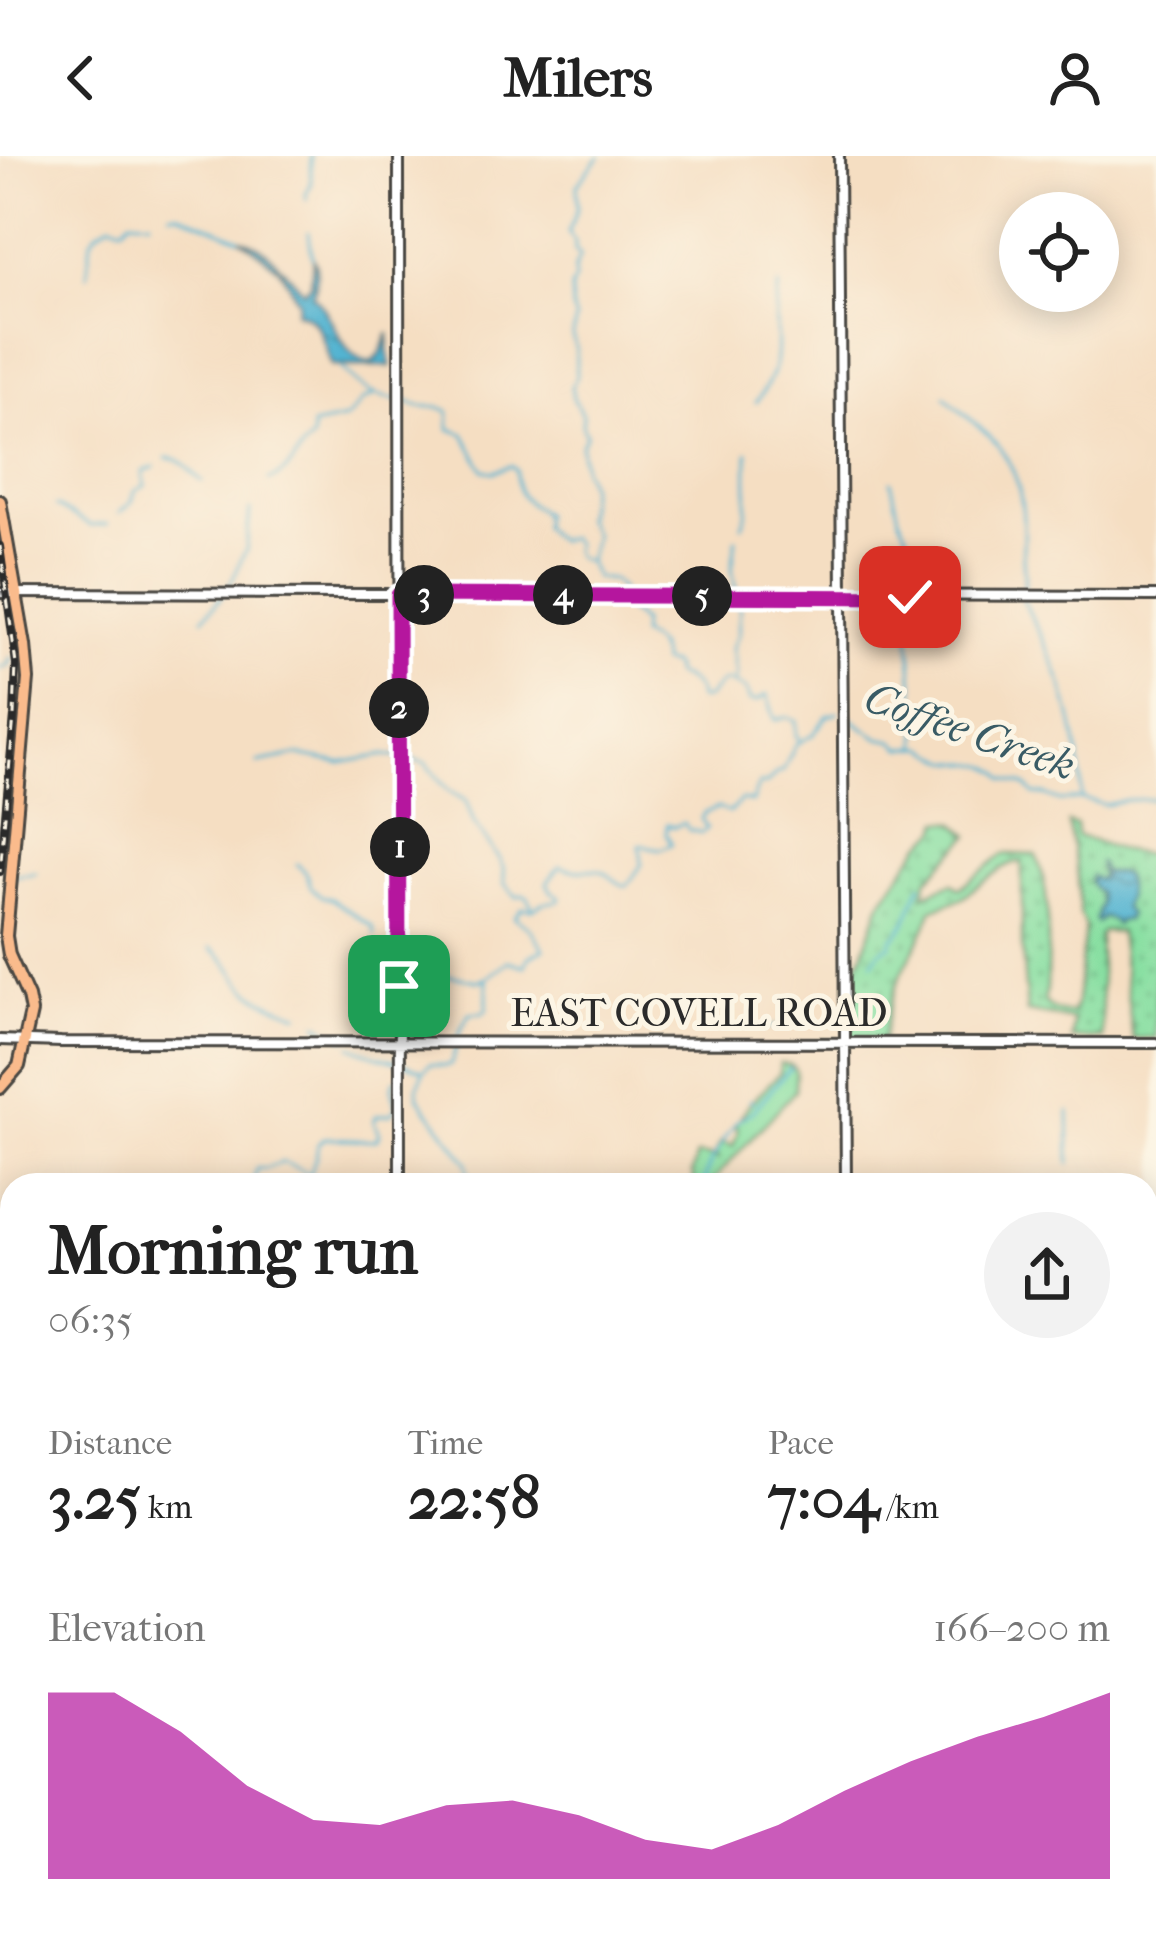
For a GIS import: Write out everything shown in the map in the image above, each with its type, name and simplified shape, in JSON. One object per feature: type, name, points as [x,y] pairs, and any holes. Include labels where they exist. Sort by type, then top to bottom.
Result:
[{"type":"main road","points":[[0,501],[25,645],[28,696],[6,936],[34,1006],[19,1074],[0,1091]]},
{"type":"street","points":[[399,156],[400,1173]]},
{"type":"street","points":[[839,156],[846,1173]]},
{"type":"street","points":[[0,593],[1156,596]]},
{"type":"street","name":"EAST COVELL ROAD","points":[[0,1041],[1156,1043]]},
{"type":"green space","points":[[941,821],[955,822],[970,835],[927,880],[923,895],[952,883],[960,888],[1004,854],[1036,855],[1047,904],[1044,1001],[1064,1013],[1072,1013],[1076,1005],[1085,926],[1068,823],[1076,825],[1077,836],[1156,856],[1156,1038],[1133,1039],[1119,932],[1103,931],[1099,936],[1103,1039],[1072,1039],[1074,1020],[1027,1012],[1022,861],[1002,868],[960,899],[932,910],[895,989],[883,1040],[846,1041],[849,981],[881,903]]},
{"type":"green space","points":[[780,1063],[796,1071],[795,1091],[720,1173],[692,1173],[697,1155],[718,1159],[721,1142],[733,1146],[736,1125],[749,1104],[780,1073]]},
{"type":"water","points":[[240,238],[269,254],[304,291],[311,284],[313,258],[317,276],[312,295],[345,345],[361,360],[372,362],[389,333],[391,366],[332,366],[317,326],[296,312],[298,301],[279,268]]},
{"type":"water","points":[[1099,862],[1104,873],[1125,876],[1123,907],[1129,914],[1116,925],[1103,917],[1095,921],[1099,893],[1090,879],[1102,877]]},
{"type":"waterway","points":[[307,200],[311,156]]},
{"type":"waterway","points":[[583,471],[581,445],[586,434],[571,386],[576,379],[571,288],[580,255],[568,232],[578,208],[577,185],[600,156]]},
{"type":"waterway","points":[[170,213],[239,238]]},
{"type":"waterway","points":[[87,275],[91,240],[97,232],[111,223],[123,226],[131,219],[150,220]]},
{"type":"waterway","points":[[309,232],[312,257]]},
{"type":"waterway","points":[[756,402],[776,358],[779,287]]},
{"type":"waterway","points":[[341,368],[374,394],[449,411],[450,429],[464,434],[484,470],[511,466],[516,470],[522,496],[543,513],[542,527],[557,541],[569,538],[575,544],[575,557],[588,563],[595,578],[612,580],[623,592]]},
{"type":"waterway","points":[[269,480],[284,472],[312,439],[312,426],[346,419],[373,396]]},
{"type":"waterway","points":[[945,396],[994,441],[1016,478],[1023,519],[1023,595]]},
{"type":"waterway","points":[[742,525],[747,512],[748,452]]},
{"type":"waterway","points":[[167,458],[183,463],[202,481]]},
{"type":"waterway","points":[[119,513],[132,502],[135,491],[145,486],[143,472],[155,467]]},
{"type":"waterway","points":[[585,473],[589,486],[585,520],[594,535],[588,561]]},
{"type":"waterway","points":[[891,481],[907,533],[903,548],[910,565],[909,591]]},
{"type":"waterway","points":[[56,506],[91,526],[107,524]]},
{"type":"waterway","points":[[203,618],[227,588],[246,551],[250,510]]},
{"type":"waterway","points":[[734,683],[732,647],[740,610],[732,569],[736,539]]},
{"type":"waterway","points":[[624,599],[626,609],[641,622],[640,635],[653,642],[661,663],[672,665],[675,675],[695,687],[699,699],[727,681],[746,690],[750,701],[767,695],[775,720],[796,721],[799,739]]},
{"type":"waterway","points":[[1023,599],[1068,704],[1082,798]]},
{"type":"waterway","points":[[909,601],[918,745]]},
{"type":"waterway","points":[[0,668],[11,658]]},
{"type":"waterway","name":"Coffee Creek","points":[[457,1037],[469,1014],[487,1009],[487,978],[508,961],[525,966],[529,957],[544,949],[529,927],[514,917],[522,908],[559,901],[547,883],[560,866],[601,871],[627,886],[642,864],[640,845],[661,849],[672,844],[667,824],[684,823],[689,830],[702,833],[707,828],[701,819],[704,813],[718,808],[729,813],[741,800],[752,802],[759,784],[767,784],[783,771],[796,744],[813,735],[827,716],[838,713]]},
{"type":"waterway","name":"Coffee Creek","points":[[847,716],[902,748],[925,747],[950,761],[987,765],[1035,795],[1106,805],[1156,799]]},
{"type":"waterway","points":[[258,763],[298,755],[340,763],[385,755],[426,763],[448,790],[466,801],[474,823],[500,861],[504,883],[517,897],[528,897],[532,907]]},
{"type":"waterway","points":[[297,864],[311,887],[373,927],[375,935]]},
{"type":"waterway","points":[[14,876],[36,873]]},
{"type":"waterway","points":[[873,962],[902,929],[921,885]]},
{"type":"waterway","points":[[211,948],[250,991],[299,1014]]},
{"type":"waterway","points":[[404,952],[437,972]]},
{"type":"waterway","points":[[445,975],[478,981],[487,978]]},
{"type":"waterway","points":[[318,1023],[346,1038]]},
{"type":"waterway","points":[[763,1027],[778,1027]]},
{"type":"waterway","points":[[351,1046],[424,1071],[430,1064],[451,1064],[456,1047]]},
{"type":"waterway","points":[[707,1173],[737,1121],[752,1112],[790,1068]]},
{"type":"waterway","points":[[423,1074],[417,1088],[419,1098],[467,1162],[468,1173]]},
{"type":"waterway","name":"Coffee Creek","points":[[309,1173],[318,1144],[325,1138],[376,1140],[376,1116],[392,1113],[397,1106],[392,1087],[396,1079]]},
{"type":"waterway","points":[[1069,1112],[1070,1164]]},
{"type":"waterway","name":"Coffee Creek","points":[[256,1173],[257,1168],[283,1162],[307,1173]]},
{"type":"railway","points":[[0,546],[16,664],[0,872]]},
{"type":"route","points":[[399,986],[398,595],[910,597]]}]
